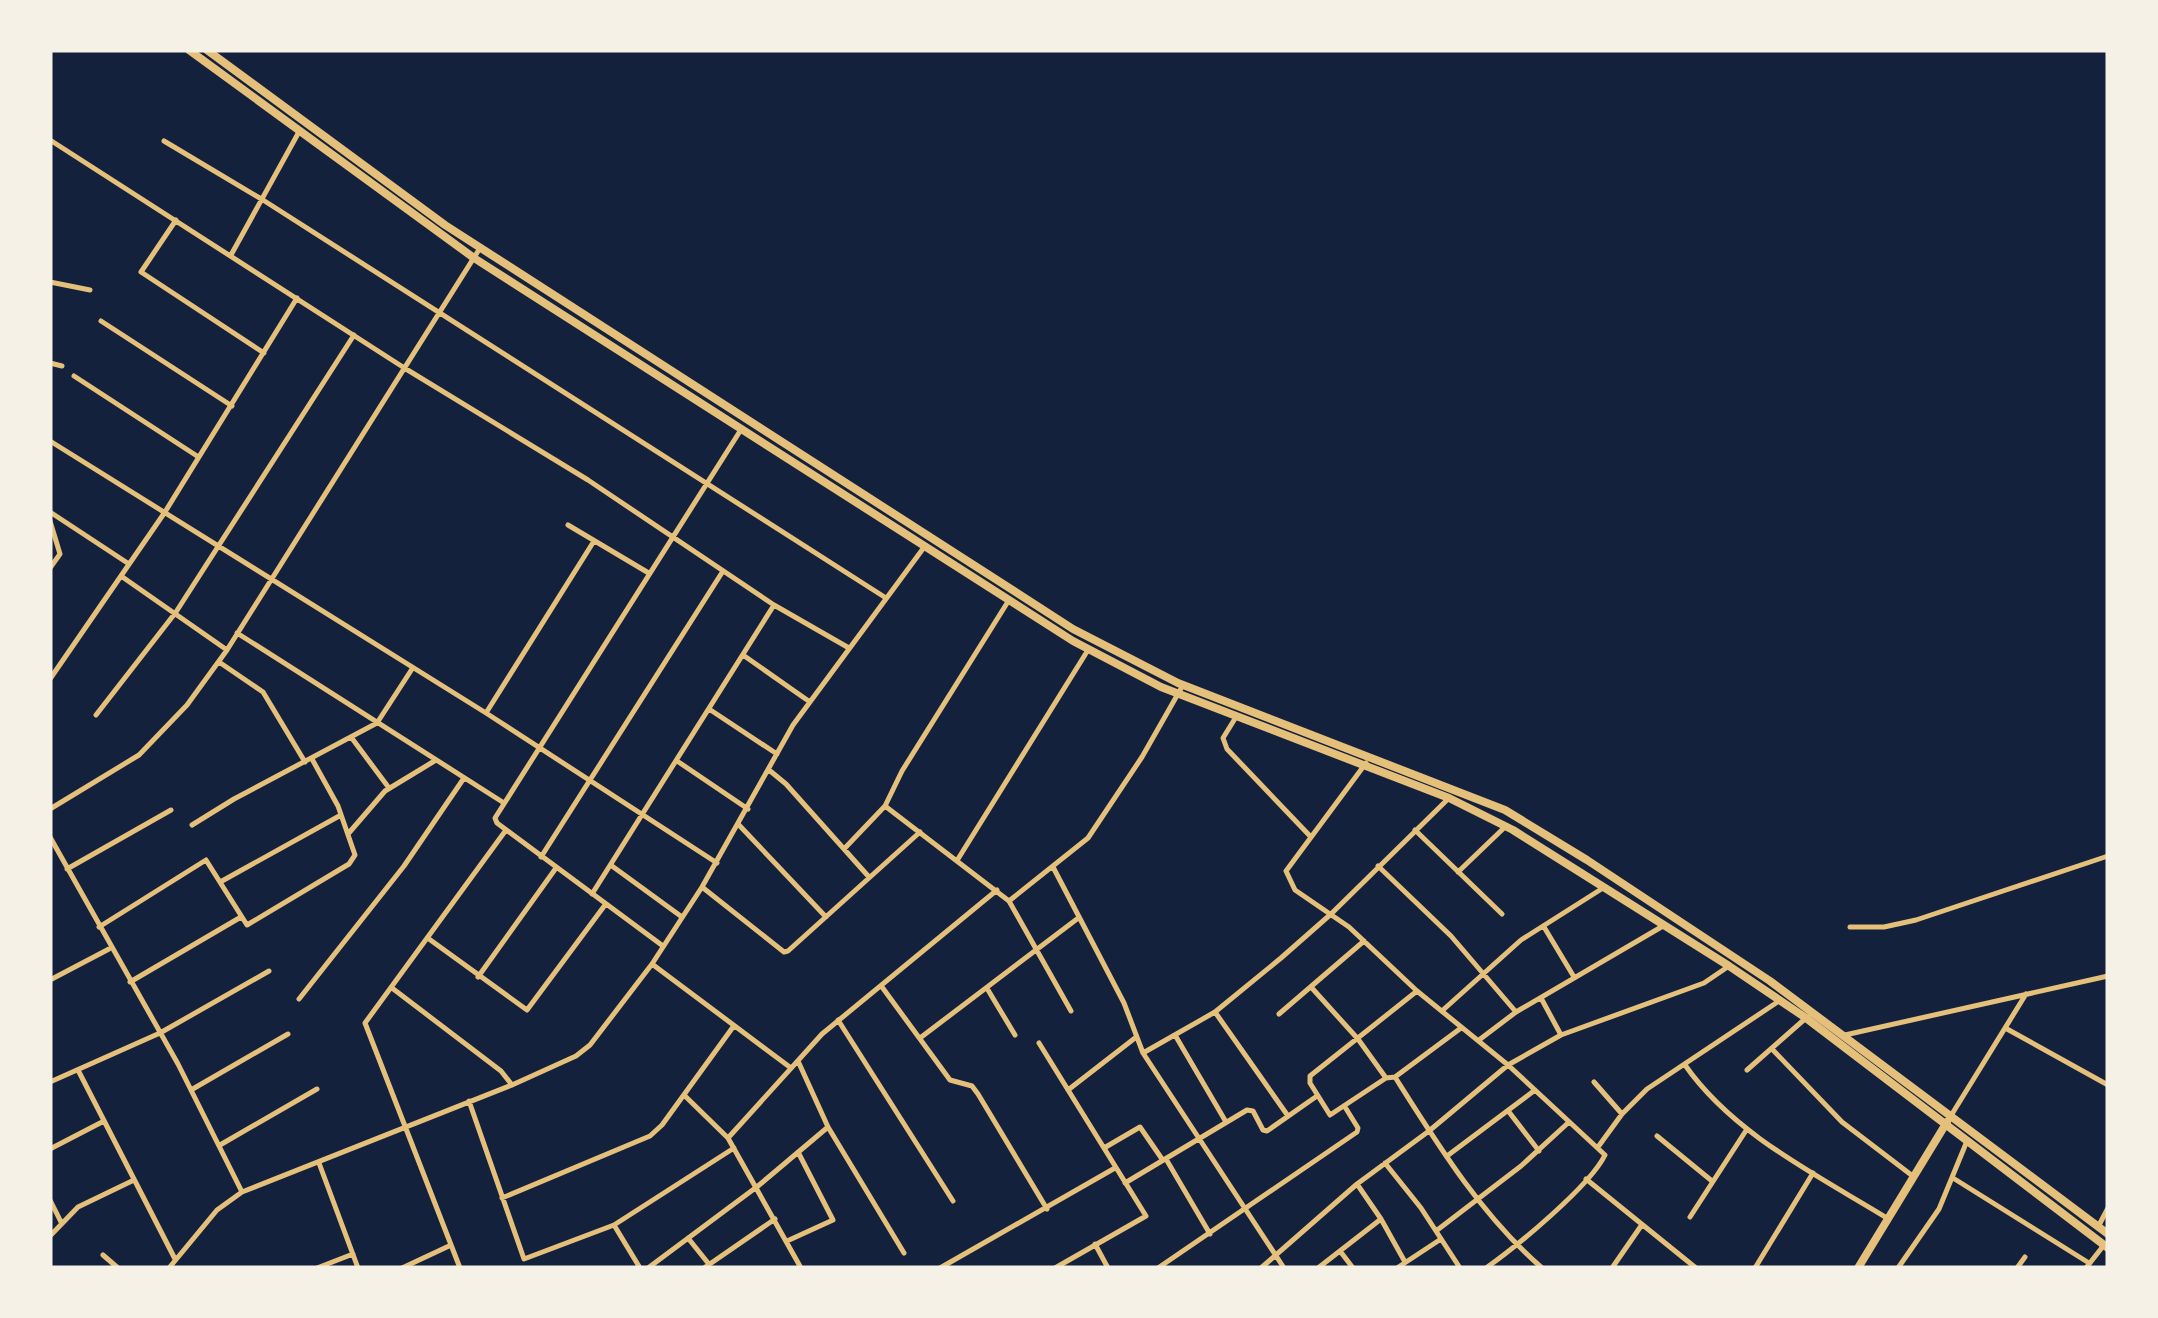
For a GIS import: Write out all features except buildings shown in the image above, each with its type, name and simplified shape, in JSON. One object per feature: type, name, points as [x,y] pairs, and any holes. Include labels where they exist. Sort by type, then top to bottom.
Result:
[{"type":"main road","points":[[189,50],[474,258],[742,428],[1072,628],[1181,690],[1493,804],[1559,842],[1770,981],[2108,1234]]},
{"type":"main road","points":[[207,50],[480,248],[1088,650],[1236,716],[1449,798],[1506,826],[1606,886],[1806,1018],[2106,1246]]},
{"type":"main road","points":[[1858,1268],[1952,1114]]},
{"type":"street","points":[[231,255],[304,124]]},
{"type":"street","points":[[50,140],[674,536],[774,604],[849,648]]},
{"type":"street","points":[[164,141],[264,200],[886,598]]},
{"type":"street","points":[[176,220],[141,272],[264,353]]},
{"type":"street","points":[[50,809],[139,755],[187,706],[227,650],[480,248]]},
{"type":"street","points":[[50,282],[90,290]]},
{"type":"street","points":[[50,679],[165,512],[297,298]]},
{"type":"street","points":[[101,322],[232,406]]},
{"type":"street","points":[[96,715],[176,612],[354,335]]},
{"type":"street","points":[[50,363],[62,366]]},
{"type":"street","points":[[74,376],[198,457]]},
{"type":"street","points":[[663,946],[495,818],[742,428]]},
{"type":"street","points":[[50,440],[717,863]]},
{"type":"street","points":[[50,512],[129,564]]},
{"type":"street","points":[[50,522],[60,554],[50,568]]},
{"type":"street","points":[[568,525],[648,573]]},
{"type":"street","points":[[486,713],[594,541]]},
{"type":"street","points":[[169,1268],[216,1210],[242,1192],[512,1085],[576,1056],[590,1045],[652,964],[702,887],[810,702],[929,542]]},
{"type":"street","points":[[541,856],[723,571]]},
{"type":"street","points":[[121,576],[227,650]]},
{"type":"street","points":[[844,849],[885,806],[902,771],[1009,600]]},
{"type":"street","points":[[591,894],[774,604]]},
{"type":"street","points":[[237,634],[504,803]]},
{"type":"street","points":[[958,859],[1088,650]]},
{"type":"street","points":[[743,655],[810,702]]},
{"type":"street","points":[[98,927],[206,860],[245,924],[350,864],[354,855],[342,815],[309,760],[263,692],[219,662]]},
{"type":"street","points":[[192,825],[234,798],[378,723],[412,669]]},
{"type":"street","points":[[1009,901],[1088,838],[1181,690]]},
{"type":"street","points":[[709,708],[777,754]]},
{"type":"street","points":[[1236,716],[1223,738],[1226,749],[1310,836]]},
{"type":"street","points":[[351,736],[388,788]]},
{"type":"street","points":[[1369,756],[1286,872],[1295,890],[1331,914],[1479,1040],[1606,1158],[1517,1246],[1486,1268]]},
{"type":"street","points":[[348,834],[388,788],[436,760]]},
{"type":"street","points":[[677,761],[748,808]]},
{"type":"street","points":[[768,770],[869,877]]},
{"type":"street","points":[[299,999],[404,866],[464,778]]},
{"type":"street","points":[[1143,1053],[1215,1012],[1331,914],[1449,798]]},
{"type":"street","points":[[885,806],[1009,901],[1071,1010]]},
{"type":"street","points":[[67,870],[171,810]]},
{"type":"street","points":[[221,882],[342,815]]},
{"type":"street","points":[[739,826],[826,917]]},
{"type":"street","points":[[1458,872],[1506,826]]},
{"type":"street","points":[[460,1268],[365,1023],[506,830]]},
{"type":"street","points":[[1415,830],[1502,914]]},
{"type":"street","points":[[702,887],[784,952],[920,832]]},
{"type":"street","points":[[50,837],[160,1033],[242,1192]]},
{"type":"street","points":[[1850,927],[1884,927],[1916,920],[2108,856]]},
{"type":"street","points":[[611,865],[682,917]]},
{"type":"street","points":[[1378,866],[1451,936],[1516,1012]]},
{"type":"street","points":[[1053,867],[1124,1003],[1143,1053],[1284,1268]]},
{"type":"street","points":[[478,977],[556,868]]},
{"type":"street","points":[[1443,1010],[1521,940],[1606,886]]},
{"type":"street","points":[[728,1138],[838,1020],[997,890]]},
{"type":"street","points":[[428,939],[524,1010],[530,1009],[605,905]]},
{"type":"street","points":[[130,982],[242,917]]},
{"type":"street","points":[[920,1038],[1078,918]]},
{"type":"street","points":[[1479,1040],[1516,1012],[1666,925]]},
{"type":"street","points":[[1544,927],[1574,977]]},
{"type":"street","points":[[1279,1014],[1364,941]]},
{"type":"street","points":[[50,980],[110,948]]},
{"type":"street","points":[[652,964],[792,1068]]},
{"type":"street","points":[[1261,1268],[1356,1184],[1430,1131],[1508,1065],[1561,1035],[1704,983],[1730,966]]},
{"type":"street","points":[[50,1082],[160,1033],[269,971]]},
{"type":"street","points":[[1845,1035],[2108,976]]},
{"type":"street","points":[[882,986],[950,1080],[963,1083],[978,1094],[1047,1208]]},
{"type":"street","points":[[1311,987],[1358,1039],[1386,1078]]},
{"type":"street","points":[[392,988],[500,1071],[512,1085]]},
{"type":"street","points":[[988,989],[1014,1034]]},
{"type":"street","points":[[1417,990],[1310,1076],[1310,1083],[1330,1115],[1386,1078],[1395,1078],[1462,1027]]},
{"type":"street","points":[[1952,1114],[2026,994]]},
{"type":"street","points":[[1540,998],[1561,1035]]},
{"type":"street","points":[[1598,1147],[1646,1089],[1779,1001]]},
{"type":"street","points":[[1215,1012],[1288,1116]]},
{"type":"street","points":[[1746,1070],[1806,1018]]},
{"type":"street","points":[[838,1020],[953,1201]]},
{"type":"street","points":[[502,1198],[650,1136],[733,1026]]},
{"type":"street","points":[[2007,1029],[2108,1084]]},
{"type":"street","points":[[190,1090],[288,1034]]},
{"type":"street","points":[[1174,1035],[1226,1122]]},
{"type":"street","points":[[1068,1090],[1135,1038]]},
{"type":"street","points":[[1039,1043],[1146,1217],[1055,1268]]},
{"type":"street","points":[[1772,1049],[1842,1122],[1914,1177]]},
{"type":"street","points":[[798,1061],[828,1127],[904,1254]]},
{"type":"street","points":[[1685,1064],[1746,1129],[1890,1220]]},
{"type":"street","points":[[78,1070],[175,1259]]},
{"type":"street","points":[[1395,1078],[1477,1199],[1517,1246],[1542,1268]]},
{"type":"street","points":[[1594,1082],[1622,1114]]},
{"type":"street","points":[[219,1146],[317,1089]]},
{"type":"street","points":[[1447,1156],[1535,1090]]},
{"type":"street","points":[[684,1094],[728,1138],[800,1267]]},
{"type":"street","points":[[1125,1183],[1250,1110],[1265,1132],[1317,1096]]},
{"type":"street","points":[[468,1101],[524,1259],[614,1225],[734,1148]]},
{"type":"street","points":[[1158,1268],[1356,1132],[1358,1128],[1345,1107]]},
{"type":"street","points":[[1509,1112],[1539,1151]]},
{"type":"street","points":[[50,1149],[104,1122]]},
{"type":"street","points":[[1436,1231],[1570,1122]]},
{"type":"street","points":[[648,1268],[758,1186],[828,1127]]},
{"type":"street","points":[[1104,1148],[1140,1127],[1210,1234]]},
{"type":"street","points":[[1690,1216],[1746,1129]]},
{"type":"street","points":[[1657,1136],[1713,1182]]},
{"type":"street","points":[[1898,1268],[1939,1208],[1967,1141]]},
{"type":"street","points":[[787,1242],[833,1220],[798,1152]]},
{"type":"street","points":[[319,1162],[358,1268]]},
{"type":"street","points":[[1385,1163],[1460,1268]]},
{"type":"street","points":[[940,1268],[1116,1168]]},
{"type":"street","points":[[1755,1268],[1814,1173]]},
{"type":"street","points":[[1953,1178],[2088,1266],[2106,1246]]},
{"type":"street","points":[[1586,1179],[1696,1268]]},
{"type":"street","points":[[50,1236],[78,1207],[134,1180]]},
{"type":"street","points":[[1356,1184],[1382,1219],[1405,1262]]},
{"type":"street","points":[[50,1200],[61,1222]]},
{"type":"street","points":[[2098,1227],[2108,1208]]},
{"type":"street","points":[[688,1238],[706,1266],[775,1219]]},
{"type":"street","points":[[1318,1268],[1382,1219]]},
{"type":"street","points":[[614,1225],[640,1268]]},
{"type":"street","points":[[1612,1268],[1641,1226]]},
{"type":"street","points":[[1397,1268],[1440,1238]]},
{"type":"street","points":[[1095,1244],[1108,1268]]},
{"type":"street","points":[[402,1268],[450,1246]]},
{"type":"street","points":[[1340,1250],[1353,1268]]},
{"type":"street","points":[[317,1268],[353,1254]]},
{"type":"street","points":[[104,1255],[118,1268]]},
{"type":"street","points":[[2017,1268],[2025,1257]]}]
